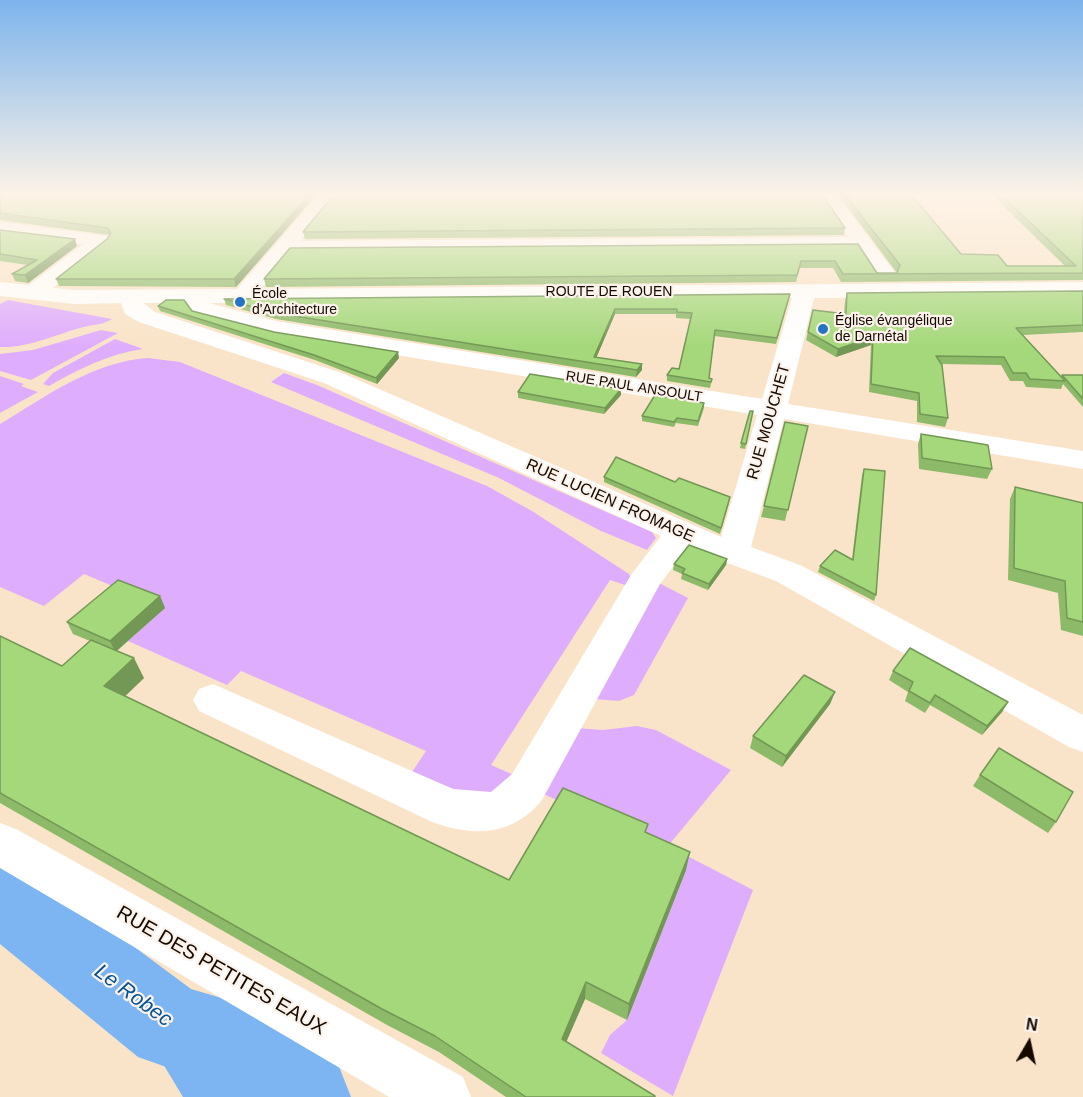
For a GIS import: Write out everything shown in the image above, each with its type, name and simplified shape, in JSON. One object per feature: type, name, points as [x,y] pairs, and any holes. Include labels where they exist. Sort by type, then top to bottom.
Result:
[{"type":"street","points":[[32,294],[96,244]]},
{"type":"street","points":[[243,296],[286,244]]},
{"type":"street","points":[[284,247],[690,244]]},
{"type":"street","points":[[863,244],[885,274]]},
{"type":"street","name":"ROUTE DE ROUEN","points":[[0,289],[32,294],[136,297],[805,291],[1078,292]]},
{"type":"street","name":"RUE MOUCHET","points":[[733,553],[805,291]]},
{"type":"street","name":"RUE PAUL ANSOULT","points":[[197,296],[196,303],[202,309],[276,328],[1083,460]]},
{"type":"street","name":"RUE LUCIEN FROMAGE","points":[[136,297],[132,303],[133,309],[147,317],[333,378],[682,533],[818,588],[1083,735]]},
{"type":"street","points":[[213,700],[448,807],[471,813],[489,814],[507,808],[527,787],[654,566],[682,533]]},
{"type":"street","name":"RUE DES PETITES EAUX","points":[[0,844],[443,1097]]},
{"type":"shaded area","points":[[8,300],[112,319],[32,343],[0,347],[0,304]]},
{"type":"shaded area","points":[[101,330],[118,333],[31,380],[0,371],[0,354],[33,350]]},
{"type":"shaded area","points":[[115,339],[143,349],[118,354],[94,363],[49,386],[43,384],[53,373]]},
{"type":"shaded area","points":[[148,358],[180,362],[487,486],[532,511],[629,574],[633,582],[631,587],[610,580],[491,765],[516,776],[506,788],[475,798],[412,772],[426,751],[241,671],[227,685],[128,641],[164,608],[84,574],[44,606],[0,587],[0,424],[89,373],[127,361]]},
{"type":"shaded area","points":[[284,373],[317,385],[652,532],[656,538],[647,550],[601,531],[499,478],[271,382]]},
{"type":"shaded area","points":[[0,376],[24,384],[21,386],[38,392],[0,413]]},
{"type":"shaded area","points":[[659,583],[688,598],[634,695],[619,701],[594,699]]},
{"type":"shaded area","points":[[637,726],[656,730],[731,770],[668,846],[753,890],[673,1096],[601,1053],[610,1035],[627,1020],[559,801],[541,793],[576,728],[603,730]]},
{"type":"building","points":[[0,244],[68,244],[25,275],[12,274],[37,260],[0,254]]},
{"type":"building","points":[[100,244],[265,244],[234,279],[56,279]]},
{"type":"building","points":[[858,244],[877,273],[897,273],[900,265],[884,244],[953,244],[961,254],[998,255],[1007,266],[1076,266],[1053,244],[1083,244],[1083,273],[843,274],[835,261],[801,261],[797,275],[264,279],[290,248]]},
{"type":"building","points":[[1083,291],[1083,325],[1016,328],[1065,381],[1030,379],[1026,373],[1013,373],[1004,357],[936,356],[942,365],[948,418],[920,414],[919,393],[871,384],[873,337],[838,349],[808,332],[813,310],[846,314],[847,293]]},
{"type":"building","points":[[790,294],[777,338],[715,330],[709,378],[712,379],[711,382],[667,375],[672,368],[679,369],[692,313],[677,312],[677,309],[615,309],[594,357],[642,364],[637,370],[275,313],[224,299]]},
{"type":"building","points":[[166,300],[184,300],[192,311],[274,332],[398,352],[376,378],[314,355],[158,306]]},
{"type":"building","points":[[530,374],[621,389],[605,408],[518,392]]},
{"type":"building","points":[[1062,375],[1083,375],[1083,399]]},
{"type":"building","points":[[655,395],[704,403],[698,421],[677,418],[674,422],[642,416]]},
{"type":"building","points":[[750,411],[753,411],[746,444],[741,443]]},
{"type":"building","points":[[785,422],[808,426],[788,510],[764,506]]},
{"type":"building","points":[[921,434],[988,445],[992,469],[922,458]]},
{"type":"building","points":[[616,457],[675,482],[679,478],[730,497],[721,528],[604,477]]},
{"type":"building","points":[[864,469],[885,471],[876,595],[820,566],[835,550],[853,560]]},
{"type":"building","points":[[1015,487],[1083,503],[1083,622],[1067,618],[1065,581],[1014,568]]},
{"type":"building","points":[[689,545],[727,559],[709,584],[682,573],[685,569],[674,564]]},
{"type":"building","points":[[118,580],[160,596],[110,641],[67,622]]},
{"type":"building","points":[[0,636],[62,666],[91,640],[134,658],[104,686],[509,880],[563,788],[648,824],[645,832],[690,852],[629,1004],[586,982],[562,1039],[655,1097],[526,1097],[435,1036],[382,1009],[0,793]]},
{"type":"building","points":[[910,648],[1008,702],[987,726],[935,695],[930,703],[909,691],[913,682],[893,671]]},
{"type":"building","points":[[804,675],[835,692],[786,756],[753,736]]},
{"type":"building","points":[[999,748],[1073,792],[1056,822],[980,775]]},
{"type":"waterway","name":"Le Robec","points":[[0,895],[169,1026],[242,1048],[305,1097]]},
{"type":"waterway","points":[[169,1026],[214,1097]]},
{"type":"place","name":"École d'Architecture","points":[[240,302]]},
{"type":"place","name":"Église évangélique de Darnétal","points":[[823,329]]}]
